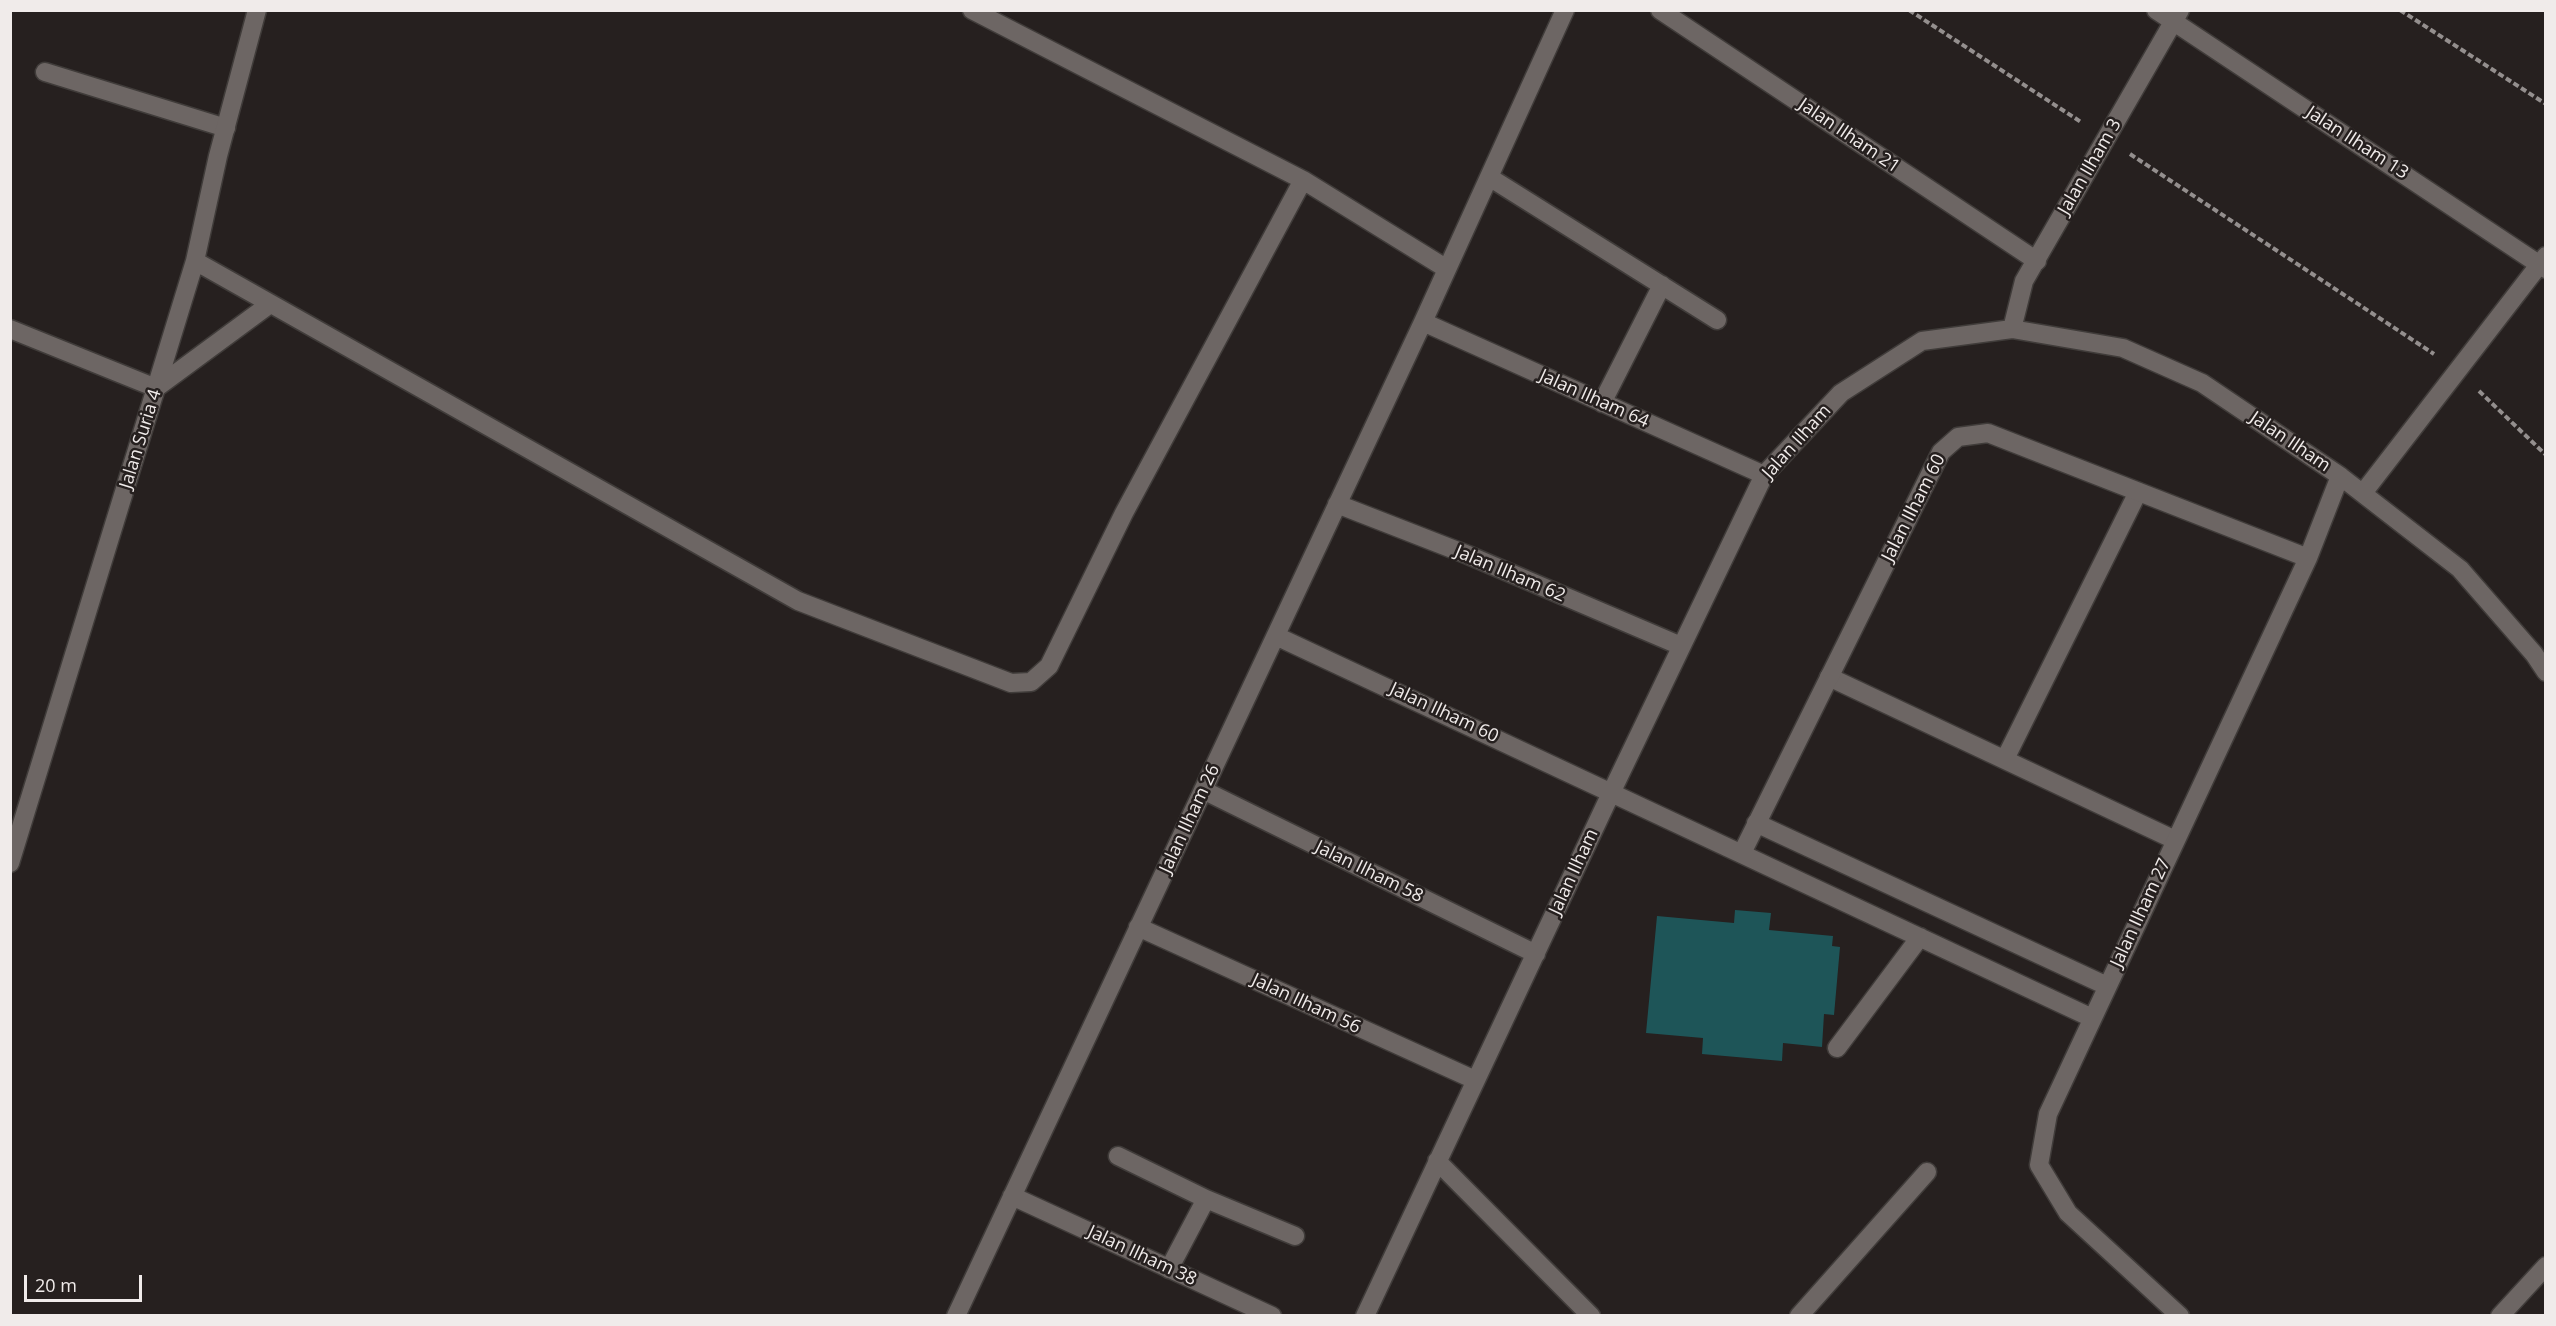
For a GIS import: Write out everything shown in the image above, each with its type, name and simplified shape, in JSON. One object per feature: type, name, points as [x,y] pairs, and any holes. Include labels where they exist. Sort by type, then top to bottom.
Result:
[{"type":"street","name":"Jalan Suria 4","points":[[10,863],[195,261],[218,156],[257,10]]},
{"type":"street","points":[[972,10],[1303,180],[1447,269]]},
{"type":"street","name":"Jalan Ilham 26","points":[[956,1316],[1423,322],[1565,10]]},
{"type":"street","name":"Jalan Ilham 21","points":[[1660,10],[2037,261]]},
{"type":"street","name":"Jalan Ilham 13","points":[[2156,10],[2177,16],[2544,263]]},
{"type":"street","name":"Jalan Ilham 3","points":[[2012,329],[2024,281],[2177,16]]},
{"type":"street","points":[[45,72],[226,128]]},
{"type":"street","points":[[1490,177],[1717,320]]},
{"type":"street","points":[[195,261],[798,601],[1011,683],[1031,682],[1049,666],[1124,513],[1303,180]]},
{"type":"street","points":[[2363,493],[2457,369],[2544,263]]},
{"type":"street","points":[[1602,403],[1662,285]]},
{"type":"street","points":[[10,329],[156,388],[270,304]]},
{"type":"street","name":"Jalan Ilham 64","points":[[1423,322],[1764,475]]},
{"type":"street","name":"Jalan Ilham","points":[[1365,1316],[1612,791],[1764,475],[1841,393],[1923,341],[2012,329],[2123,348],[2202,383],[2340,476],[2460,569],[2534,654],[2546,672]]},
{"type":"street","name":"Jalan Ilham 60","points":[[1742,853],[1941,452],[1958,437],[1988,433],[2308,558]]},
{"type":"street","name":"Jalan Ilham 27","points":[[2180,1316],[2068,1213],[2039,1165],[2048,1114],[2308,558],[2340,476]]},
{"type":"street","points":[[2005,759],[2138,492]]},
{"type":"street","name":"Jalan Ilham 62","points":[[1337,504],[1468,555],[1681,646]]},
{"type":"street","name":"Jalan Ilham 60","points":[[1276,636],[1612,791],[2092,1018]]},
{"type":"street","points":[[1829,677],[2175,840]]},
{"type":"street","name":"Jalan Ilham 58","points":[[1203,790],[1536,954]]},
{"type":"street","points":[[1756,823],[2107,986]]},
{"type":"street","name":"Jalan Ilham 56","points":[[1138,927],[1475,1080]]},
{"type":"street","points":[[1837,1048],[1920,937]]},
{"type":"street","points":[[1118,1156],[1206,1199],[1295,1236]]},
{"type":"street","points":[[1437,1161],[1590,1316]]},
{"type":"street","points":[[1799,1316],[1927,1172]]},
{"type":"street","name":"Jalan Ilham 38","points":[[1012,1197],[1272,1316]]},
{"type":"street","points":[[1169,1269],[1206,1199]]},
{"type":"street","points":[[2500,1316],[2546,1266]]},
{"type":"path","points":[[1909,10],[2457,369],[2546,455]]},
{"type":"path","points":[[2400,10],[2546,104]]},
{"type":"building","points":[[1735,910],[1771,913],[1769,930],[1833,936],[1832,946],[1840,947],[1834,1015],[1824,1014],[1822,1047],[1783,1043],[1782,1061],[1702,1054],[1703,1038],[1646,1033],[1657,916],[1734,923]]}]
